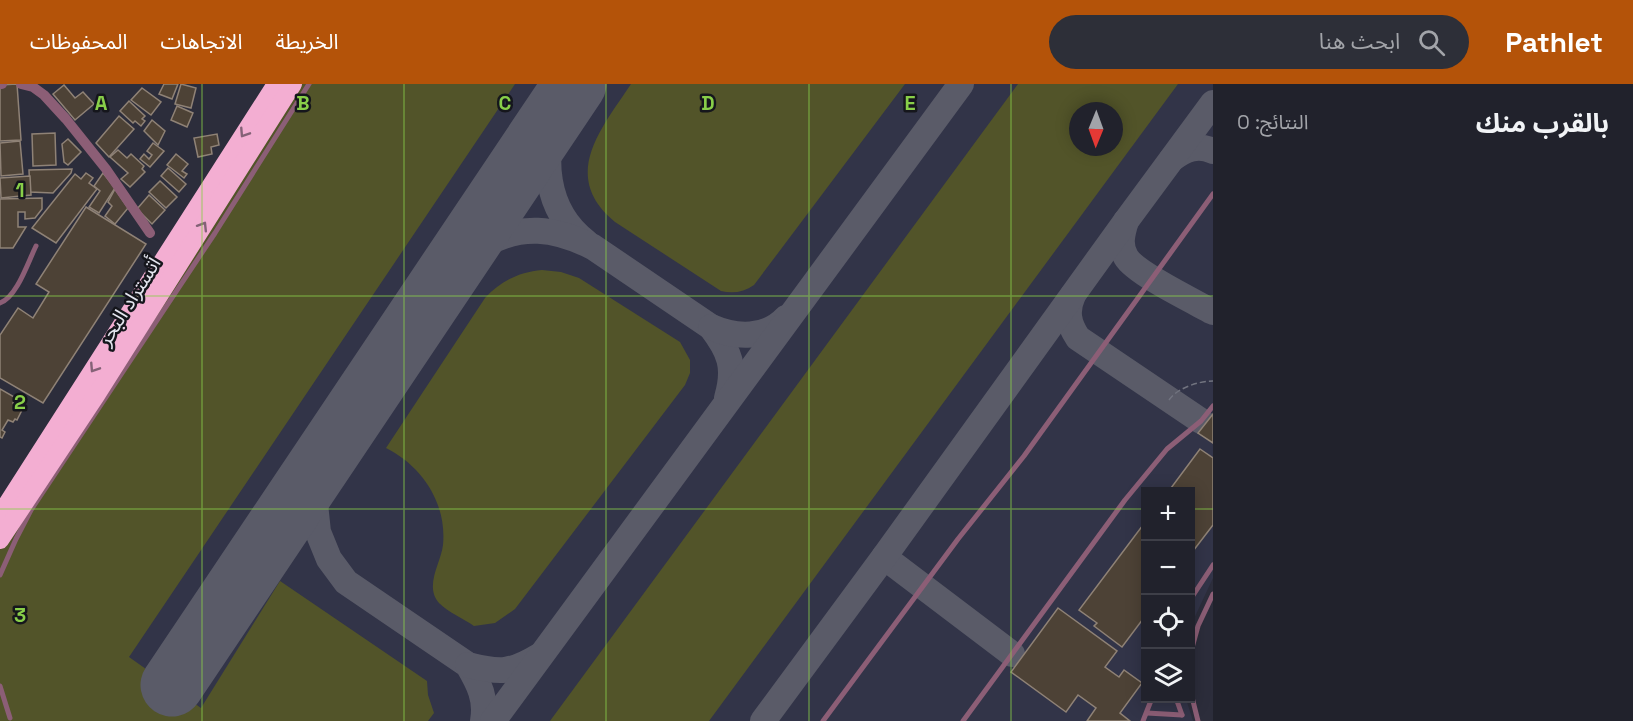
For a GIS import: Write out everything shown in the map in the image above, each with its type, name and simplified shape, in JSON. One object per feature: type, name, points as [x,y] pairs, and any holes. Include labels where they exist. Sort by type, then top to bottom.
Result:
[{"type":"highway","name":"أتستراد البحر","points":[[0,515],[276,84]]},
{"type":"highway","name":"أتستراد البحر","points":[[0,540],[97,394],[293,84]]},
{"type":"street","points":[[21,84],[33,87],[44,95],[66,119],[106,169],[150,233]]},
{"type":"lane","points":[[0,575],[32,510],[215,233],[309,84]]},
{"type":"lane","points":[[823,721],[958,539],[1024,456],[1213,194]]},
{"type":"lane","points":[[0,303],[6,301],[14,293],[36,246]]},
{"type":"lane","points":[[963,721],[1125,500],[1167,449],[1201,421],[1213,406]]},
{"type":"lane","points":[[1194,595],[1213,565]]},
{"type":"lane","points":[[1193,649],[1198,626],[1213,594]]},
{"type":"lane","points":[[0,686],[10,718]]},
{"type":"lane","points":[[1143,721],[1151,703]]},
{"type":"lane","points":[[1147,713],[1182,715],[1178,703]]},
{"type":"lane","points":[[1194,703],[1198,721]]},
{"type":"path","points":[[1169,400],[1174,393],[1205,381],[1213,381]]},
{"type":"shaded area","points":[[302,84],[1213,84],[1213,436],[1209,441],[1213,444],[1213,578],[1195,616],[1195,487],[1141,487],[1141,703],[1187,703],[1193,721],[0,721],[0,560]]},
{"type":"green space","points":[[298,84],[515,84],[129,657],[201,708],[280,581],[427,681],[428,695],[434,713],[428,721],[0,721],[0,541]]},
{"type":"green space","points":[[631,84],[905,84],[754,285],[742,291],[730,292],[721,291],[615,222],[598,205],[590,187],[588,170],[591,152],[608,118]]},
{"type":"green space","points":[[1018,84],[1178,84],[709,721],[550,721]]},
{"type":"green space","points":[[542,270],[561,272],[579,278],[680,342],[690,360],[690,373],[685,385],[515,609],[495,623],[474,626],[439,603],[435,596],[433,582],[442,552],[443,530],[441,515],[430,488],[411,465],[386,448],[485,298],[511,278]]},
{"type":"building","points":[[17,84],[21,140],[0,141],[0,85]]},
{"type":"building","points":[[164,84],[178,84],[172,99],[159,94]]},
{"type":"building","points":[[181,84],[196,88],[191,108],[175,104]]},
{"type":"building","points":[[64,85],[75,98],[83,92],[94,104],[75,120],[53,94]]},
{"type":"building","points":[[142,88],[161,102],[151,115],[131,100]]},
{"type":"building","points":[[129,101],[145,116],[142,119],[145,121],[141,126],[135,121],[133,123],[120,111]]},
{"type":"building","points":[[177,106],[193,113],[187,127],[171,120]]},
{"type":"building","points":[[119,116],[134,129],[109,157],[96,143]]},
{"type":"building","points":[[152,120],[165,131],[158,145],[144,131]]},
{"type":"building","points":[[55,133],[56,165],[33,166],[32,134]]},
{"type":"building","points":[[217,134],[219,145],[211,147],[212,154],[198,157],[194,138]]},
{"type":"building","points":[[68,139],[81,152],[68,165],[64,162],[62,144]]},
{"type":"building","points":[[20,141],[23,174],[1,176],[0,143]]},
{"type":"building","points":[[153,143],[164,151],[150,167],[140,159],[144,154],[149,159],[152,155],[147,151]]},
{"type":"building","points":[[118,150],[127,158],[131,154],[144,166],[142,169],[145,172],[130,187],[121,179],[128,173],[110,157]]},
{"type":"building","points":[[176,154],[188,164],[182,171],[187,174],[184,178],[167,165]]},
{"type":"building","points":[[168,168],[186,184],[179,192],[161,176]]},
{"type":"building","points":[[72,169],[53,193],[30,192],[29,170]]},
{"type":"building","points":[[86,173],[93,178],[89,183],[97,189],[56,243],[32,228],[75,174],[81,179]]},
{"type":"building","points":[[103,173],[115,188],[99,213],[89,207],[100,191],[94,186]]},
{"type":"building","points":[[30,176],[31,195],[1,198],[0,178]]},
{"type":"building","points":[[160,181],[177,197],[166,208],[149,192]]},
{"type":"building","points":[[115,189],[128,208],[115,224],[105,216],[112,206],[108,202]]},
{"type":"building","points":[[149,195],[165,210],[152,224],[137,209]]},
{"type":"building","points":[[42,198],[42,209],[35,218],[25,219],[25,212],[18,212],[18,227],[26,227],[13,248],[0,248],[0,199]]},
{"type":"building","points":[[86,207],[146,244],[43,403],[0,378],[0,335],[18,308],[33,318],[49,292],[36,284]]},
{"type":"building","points":[[0,389],[16,398],[13,403],[23,408],[17,420],[13,422],[8,420],[2,430],[5,432],[2,438],[0,437]]},
{"type":"building","points":[[1213,414],[1213,443],[1198,433]]},
{"type":"building","points":[[1200,449],[1213,458],[1213,525],[1195,548],[1195,487],[1172,487]]},
{"type":"building","points":[[1141,528],[1141,622],[1122,647],[1094,626],[1097,623],[1079,610]]},
{"type":"building","points":[[1058,608],[1117,651],[1105,667],[1119,677],[1124,670],[1141,684],[1120,713],[1130,721],[1087,721],[1096,708],[1078,695],[1066,712],[1011,672]]},
{"type":"taxiway","points":[[493,721],[961,84]]},
{"type":"taxiway","points":[[763,721],[1213,103]]},
{"type":"taxiway","points":[[558,110],[549,145],[550,181],[554,198],[562,214],[572,229],[586,242]]},
{"type":"taxiway","points":[[1172,159],[1192,149],[1202,148],[1213,151]]},
{"type":"taxiway","points":[[1126,221],[1122,244],[1124,253],[1132,264],[1153,279],[1213,312]]},
{"type":"taxiway","points":[[436,292],[466,255],[510,234],[524,231],[551,232],[579,241],[593,247],[711,327],[723,344],[730,360],[731,377],[727,398]]},
{"type":"taxiway","points":[[1073,295],[1069,306],[1069,317],[1078,338],[1201,421]]},
{"type":"taxiway","points":[[711,327],[740,335],[760,333],[778,325],[786,318]]},
{"type":"taxiway","points":[[321,463],[315,504],[318,532],[329,559],[346,582],[468,665],[481,692],[484,706],[483,721]]},
{"type":"taxiway","points":[[884,557],[1012,654]]},
{"type":"taxiway","points":[[468,665],[505,670],[521,666],[539,656]]},
{"type":"runway","points":[[172,685],[575,84]]}]
